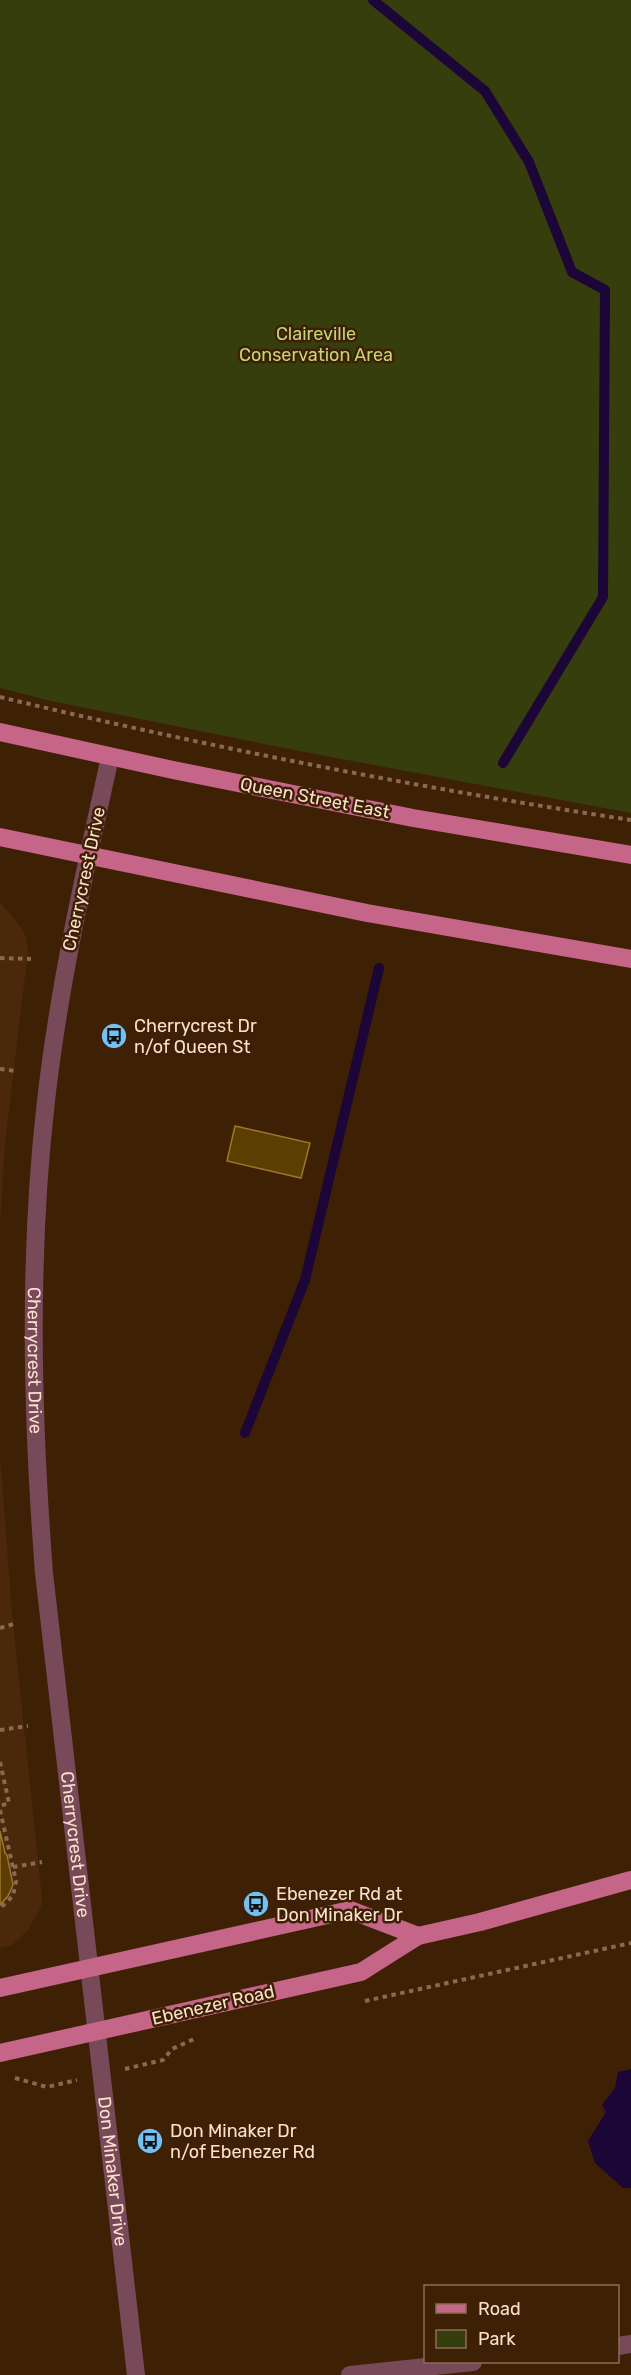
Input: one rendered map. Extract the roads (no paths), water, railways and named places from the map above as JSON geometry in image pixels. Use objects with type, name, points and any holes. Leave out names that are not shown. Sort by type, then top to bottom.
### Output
[{"type":"main road","name":"Queen Street East","points":[[0,732],[110,757],[413,818],[631,855]]},
{"type":"main road","points":[[0,837],[367,913],[631,959]]},
{"type":"main road","name":"Ebenezer Road","points":[[0,2053],[361,1972],[418,1936],[480,1922],[631,1880]]},
{"type":"main road","points":[[0,1988],[350,1910],[418,1936]]},
{"type":"street","name":"Cherrycrest Drive","points":[[89,1969],[44,1573],[35,1456],[34,1312],[45,1102],[73,922],[110,757]]},
{"type":"street","name":"Don Minaker Drive","points":[[89,1969],[136,2375]]},
{"type":"street","points":[[350,2375],[455,2363]]},
{"type":"waterway","points":[[373,0],[485,91],[529,162],[572,272],[605,290],[603,597],[503,763]]},
{"type":"waterway","points":[[245,1433],[305,1280],[379,968]]},
{"type":"place","name":"Cherrycrest Dr n/of Queen St","points":[[114,1036]]},
{"type":"place","name":"Ebenezer Rd at Don Minaker Dr","points":[[256,1904]]},
{"type":"place","name":"Don Minaker Dr n/of Ebenezer Rd","points":[[150,2141]]},
{"type":"park label","name":"Claireville Conservation Area","points":[[316,344]]}]
